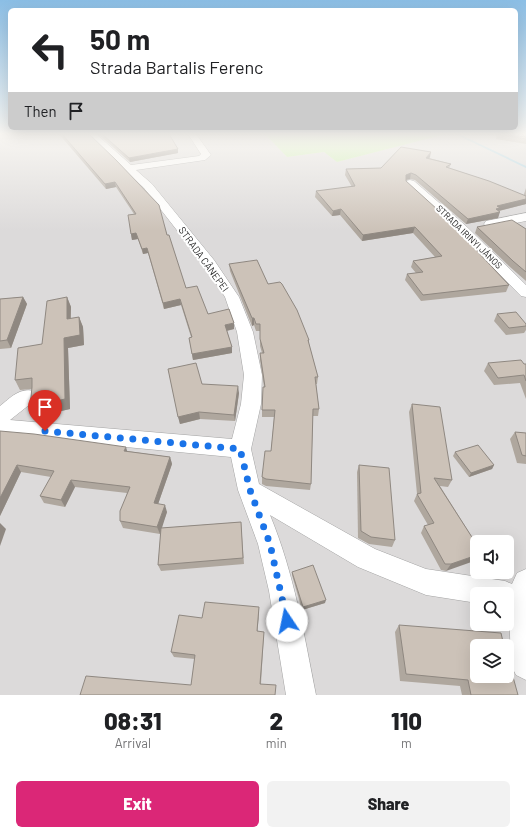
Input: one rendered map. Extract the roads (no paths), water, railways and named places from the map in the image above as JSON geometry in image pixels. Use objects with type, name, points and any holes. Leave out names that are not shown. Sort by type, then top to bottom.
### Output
[{"type":"street","points":[[129,168],[140,166]]},
{"type":"street","name":"STRADA CÂNEPEI","points":[[129,168],[148,186],[209,263],[232,297],[245,332],[253,375],[251,404],[240,449],[250,490],[270,544],[282,591],[301,695]]},
{"type":"street","name":"STRADA IRINYI JÁNOS","points":[[410,183],[463,230],[526,293]]},
{"type":"street","points":[[463,230],[526,217]]},
{"type":"street","points":[[0,417],[27,396]]},
{"type":"street","points":[[0,427],[240,449]]},
{"type":"street","points":[[250,490],[367,558],[419,579],[433,583],[515,592],[526,665]]}]
